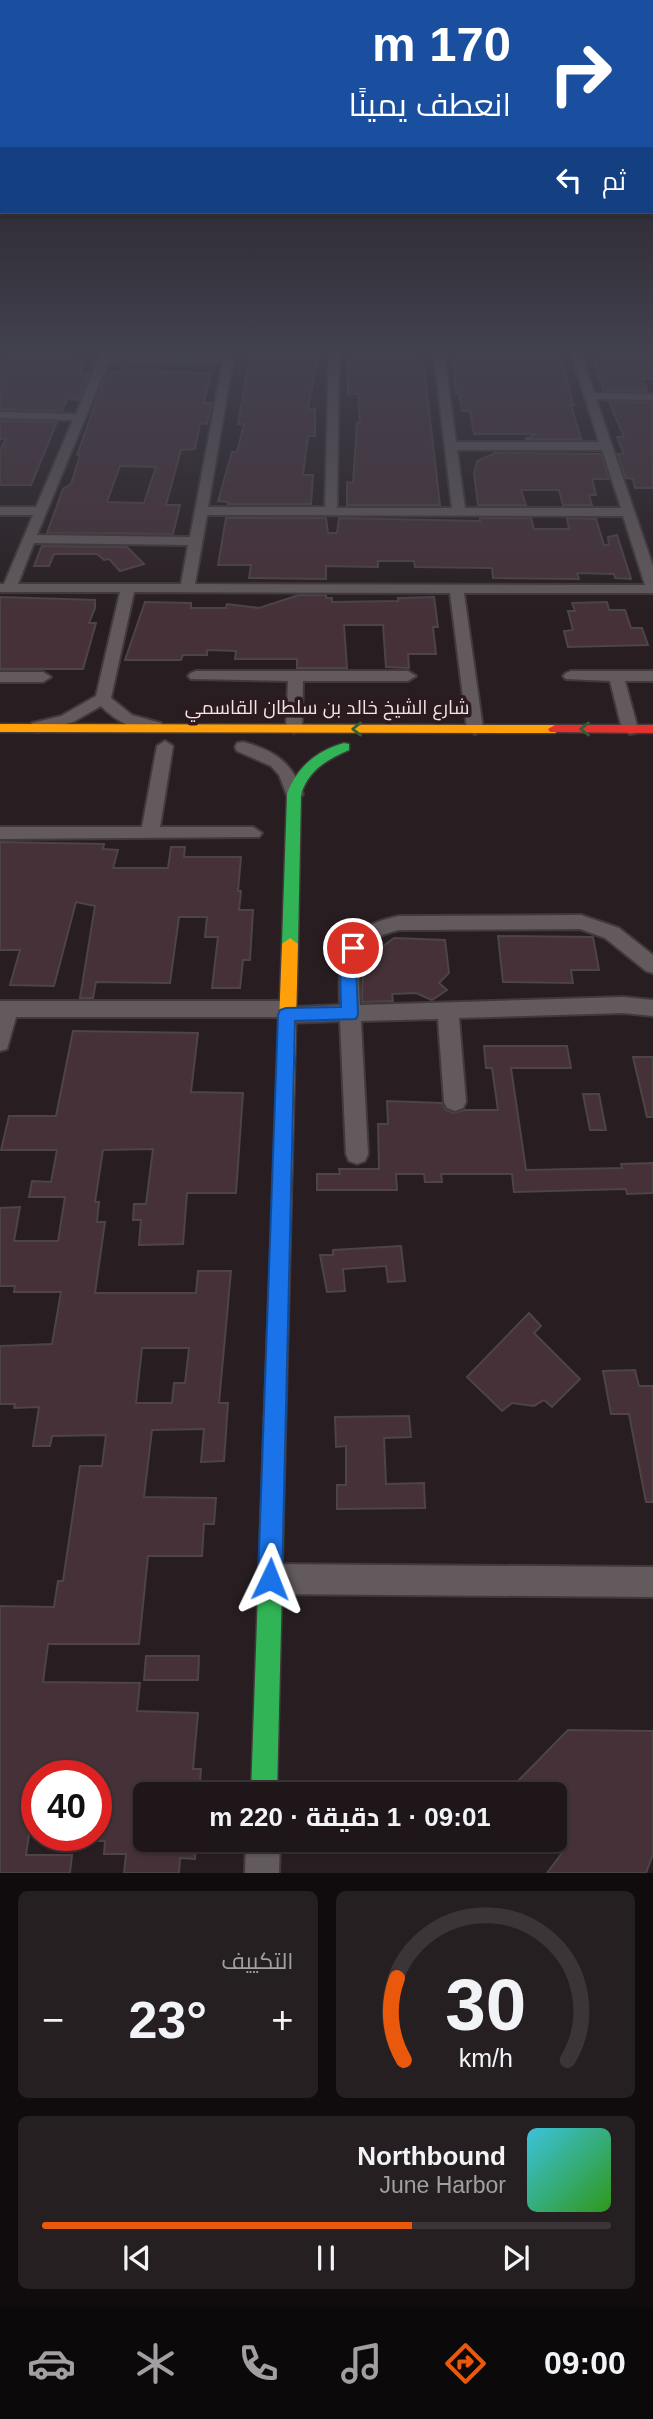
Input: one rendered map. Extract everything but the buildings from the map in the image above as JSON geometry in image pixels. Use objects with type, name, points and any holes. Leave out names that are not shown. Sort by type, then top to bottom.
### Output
[{"type":"street","points":[[68,441],[28,539],[4,588],[653,588],[605,441]]},
{"type":"street","points":[[187,588],[214,441]]},
{"type":"street","points":[[331,510],[332,441]]},
{"type":"street","points":[[450,441],[459,511]]},
{"type":"street","points":[[451,446],[607,446]]},
{"type":"street","points":[[0,511],[40,511]]},
{"type":"street","points":[[201,511],[628,512]]},
{"type":"street","points":[[28,539],[196,541]]},
{"type":"street","points":[[128,588],[103,698],[109,707],[130,720],[159,728]]},
{"type":"street","points":[[456,589],[475,729]]},
{"type":"street","points":[[196,676],[408,677]]},
{"type":"street","points":[[294,729],[296,676]]},
{"type":"street","points":[[571,676],[653,676]]},
{"type":"street","points":[[616,676],[630,729]]},
{"type":"street","points":[[0,677],[43,677]]},
{"type":"street","points":[[35,728],[67,719],[103,698]]},
{"type":"street","name":"شارع الشيخ خالد بن سلطان القاسمي","points":[[0,728],[653,729]]},
{"type":"street","points":[[150,833],[165,746]]},
{"type":"street","points":[[236,747],[282,765],[290,778],[294,794],[264,1782]]},
{"type":"street","name":"شارع الشيخ خالد بن سلطان القاسمي","points":[[236,747],[281,747]]},
{"type":"street","name":"شارع الشيخ خالد بن سلطان القاسمي","points":[[294,794],[299,774],[304,768],[319,757],[351,747],[306,747]]},
{"type":"street","points":[[0,833],[253,833]]},
{"type":"street","points":[[357,1154],[348,963],[353,948],[364,935],[380,926],[400,923],[581,922],[612,933],[653,966]]},
{"type":"street","points":[[0,1043],[4,1009],[350,1014],[623,1005],[653,1008]]},
{"type":"street","points":[[448,1010],[455,1102]]},
{"type":"street","points":[[270,1579],[653,1582]]},
{"type":"street","points":[[262,1873],[263,1852]]},
{"type":"traffic: fast","points":[[290,944],[294,794],[297,784],[312,764],[344,747]]},
{"type":"traffic: fast","points":[[264,1782],[275,1418]]},
{"type":"traffic: slow","points":[[0,728],[555,729]]},
{"type":"traffic: slow","points":[[275,1418],[290,944]]},
{"type":"traffic: jam","points":[[555,729],[653,729]]},
{"type":"route","points":[[270,1579],[286,1015],[350,1014],[348,963],[353,948]]}]
